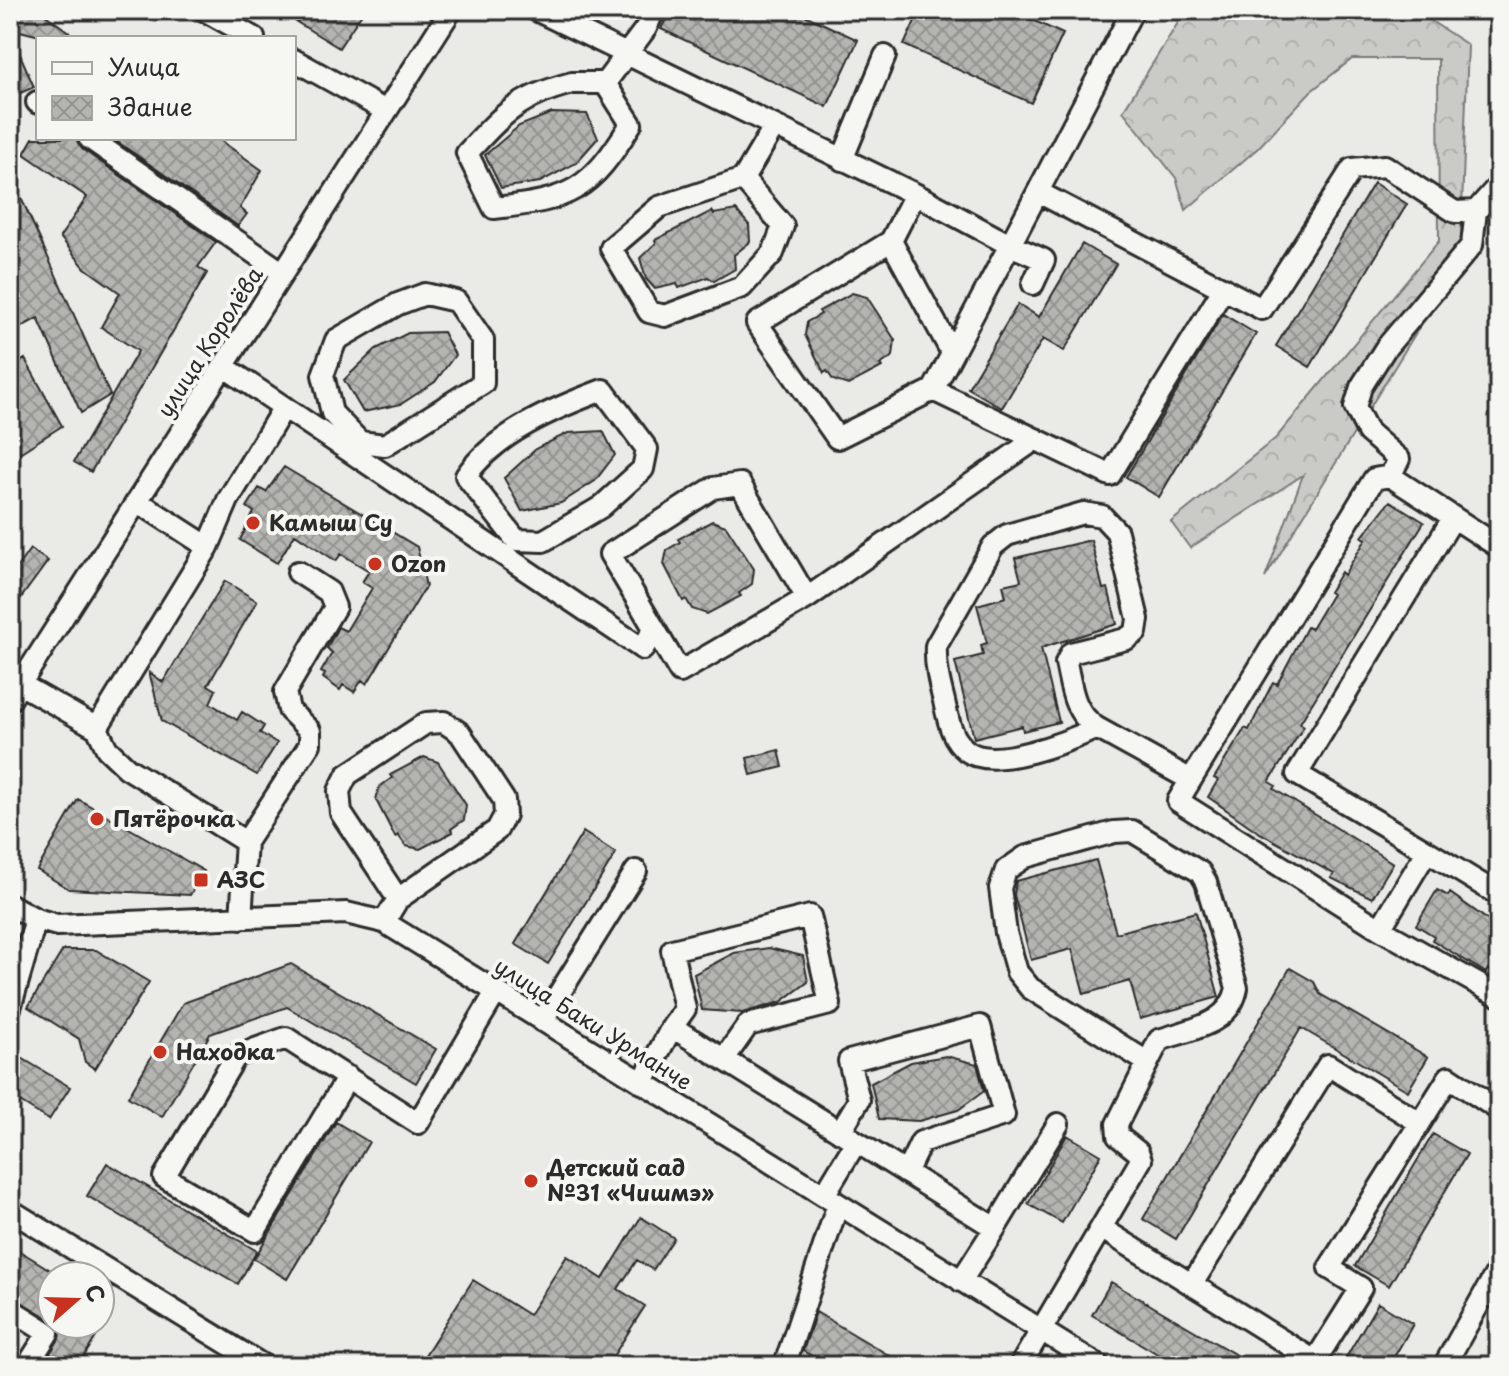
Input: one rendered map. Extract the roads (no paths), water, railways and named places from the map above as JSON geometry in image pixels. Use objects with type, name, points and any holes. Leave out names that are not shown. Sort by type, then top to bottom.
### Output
[{"type":"street","points":[[204,10],[250,36]]},
{"type":"street","name":"улица Королёва","points":[[15,692],[451,10]]},
{"type":"street","points":[[536,10],[1044,260],[1033,284]]},
{"type":"street","points":[[605,83],[624,53],[646,28],[654,10]]},
{"type":"street","points":[[915,194],[891,241],[757,323],[837,438],[933,390],[1133,10]]},
{"type":"street","points":[[842,160],[885,56]]},
{"type":"street","points":[[296,61],[386,111]]},
{"type":"street","points":[[572,83],[605,83],[631,124],[612,154],[581,188],[547,203],[494,208],[467,153],[503,114],[534,93],[572,83]]},
{"type":"street","points":[[743,179],[783,226],[773,253],[742,287],[665,316],[649,312],[611,248],[659,207],[743,179],[774,127]]},
{"type":"street","points":[[92,140],[283,273]]},
{"type":"street","points":[[1038,192],[1262,309],[1352,169],[1385,166],[1455,212],[1476,211]]},
{"type":"street","points":[[1390,476],[1399,459],[1368,432],[1355,407],[1361,387],[1385,349],[1472,245],[1476,211],[1499,185]]},
{"type":"street","points":[[891,241],[952,353]]},
{"type":"street","points":[[933,390],[1110,475],[1224,288]]},
{"type":"street","points":[[425,294],[456,301],[483,340],[483,383],[385,445],[354,446],[332,413],[323,375],[336,340],[398,304],[425,294]]},
{"type":"street","points":[[223,366],[284,407],[354,446],[510,548],[643,649],[654,628]]},
{"type":"street","points":[[603,390],[647,449],[643,469],[601,507],[543,541],[510,548],[466,476],[482,452],[569,403],[603,390]]},
{"type":"street","points":[[97,728],[208,547],[228,500],[284,407]]},
{"type":"street","points":[[807,598],[740,484],[713,488],[610,554],[680,672],[807,598],[1036,439]]},
{"type":"street","points":[[1499,547],[1390,476],[1374,479],[1178,801],[1380,929],[1499,996]]},
{"type":"street","points":[[137,501],[208,547]]},
{"type":"street","points":[[1097,728],[1072,740],[998,759],[978,757],[965,750],[951,732],[935,663],[936,646],[993,546],[1007,535],[1083,513],[1102,516],[1117,532],[1138,619],[1136,632],[1126,639],[1071,653],[1066,663],[1076,707],[1082,718],[1097,728],[1191,780]]},
{"type":"street","points":[[1453,518],[1297,774],[1499,895]]},
{"type":"street","points":[[241,918],[246,842],[310,744],[310,731],[289,710],[285,692],[335,607],[329,592],[298,572]]},
{"type":"street","points":[[15,692],[97,728],[107,749],[127,768],[246,842]]},
{"type":"street","points":[[384,922],[398,899],[497,830],[505,815],[504,800],[460,733],[444,722],[426,723],[400,740],[347,775],[339,791],[341,813],[398,899]]},
{"type":"street","points":[[1020,1366],[1141,1160],[1138,1152],[1118,1136],[1117,1124],[1159,1040],[1218,1020],[1234,1006],[1237,988],[1206,882],[1200,872],[1132,831],[1114,832],[1025,857],[1006,870],[1000,888],[1017,972],[1030,988],[1147,1062]]},
{"type":"street","points":[[1380,929],[1427,851]]},
{"type":"street","points":[[542,1021],[636,871]]},
{"type":"street","name":"улица Баки Урманче","points":[[10,905],[36,919],[57,925],[346,913],[384,922],[1099,1366]]},
{"type":"street","points":[[642,1083],[685,1009],[672,950],[810,916],[830,1004],[748,1025],[724,1059]]},
{"type":"street","points":[[10,1008],[36,919]]},
{"type":"street","points":[[348,1077],[255,1231],[164,1177],[236,1056],[286,1038],[348,1077],[418,1123],[496,992]]},
{"type":"street","points":[[792,1366],[786,1361],[859,1100],[849,1061],[980,1026],[1004,1115],[921,1142],[906,1173]]},
{"type":"street","points":[[672,1027],[995,1228]]},
{"type":"street","points":[[1192,1284],[1328,1065],[1420,1123]]},
{"type":"street","points":[[1101,1228],[1315,1361],[1361,1288],[1329,1268],[1449,1077],[1499,1110]]},
{"type":"street","points":[[961,1281],[1058,1124]]},
{"type":"street","points":[[10,1210],[264,1366]]},
{"type":"street","points":[[1444,1366],[1499,1268]]},
{"type":"street","points":[[10,1309],[48,1333],[27,1366]]},
{"type":"place","name":"Камыш Су","points":[[253,523]]},
{"type":"place","name":"Ozon","points":[[375,564]]},
{"type":"place","name":"Пятёрочка","points":[[97,819]]},
{"type":"place","name":"АЗС","points":[[201,880]]},
{"type":"place","name":"Находка","points":[[160,1052]]},
{"type":"place","name":"Детский сад №31 «Чишмэ»","points":[[531,1181]]}]
